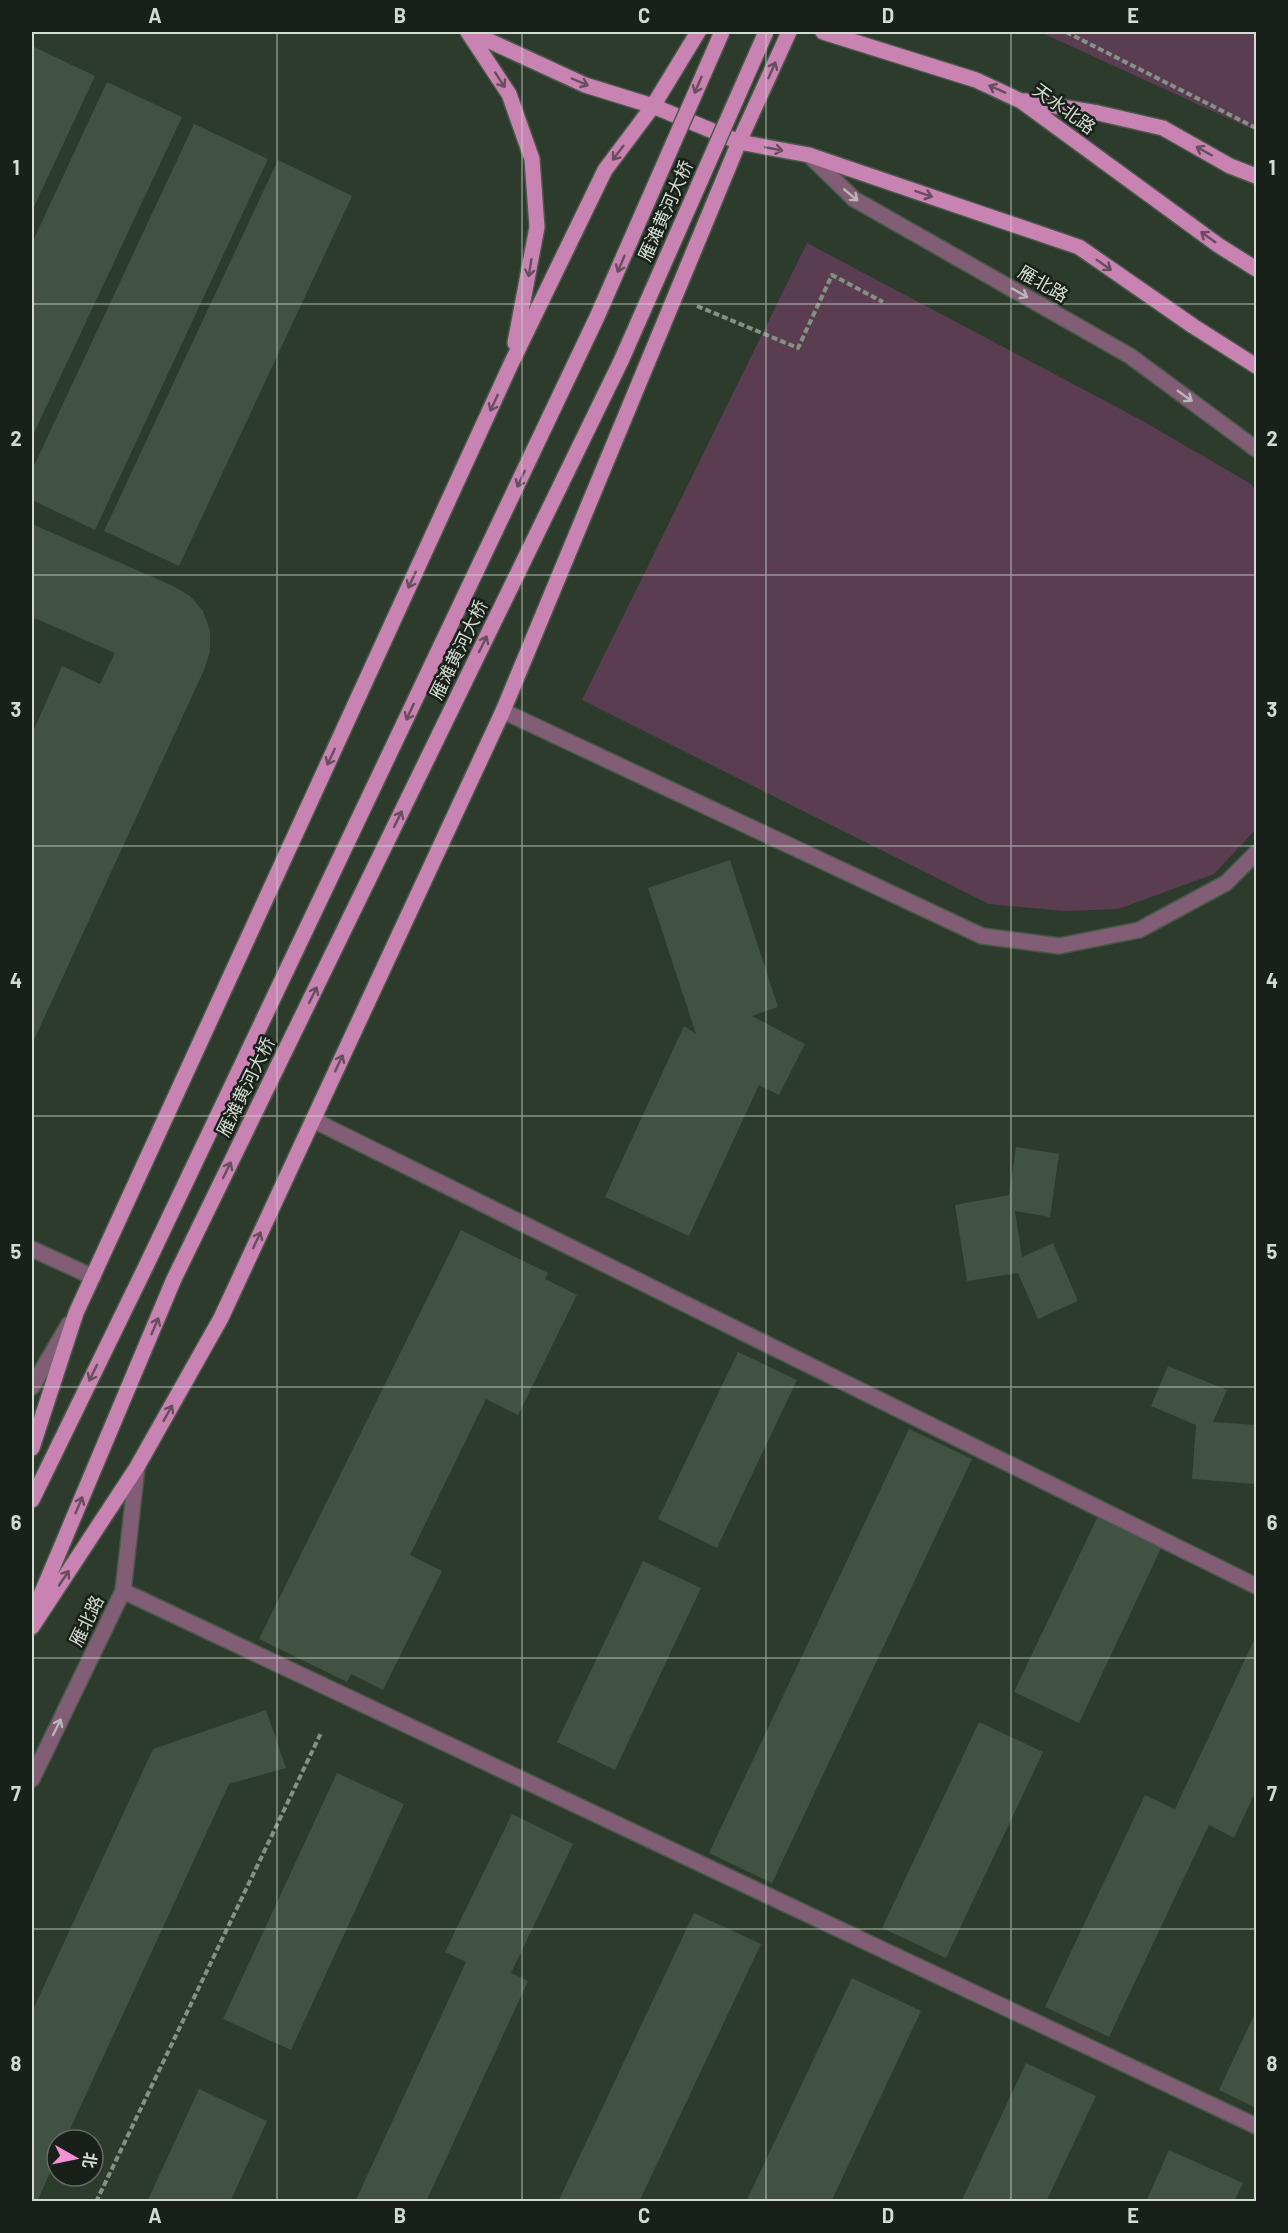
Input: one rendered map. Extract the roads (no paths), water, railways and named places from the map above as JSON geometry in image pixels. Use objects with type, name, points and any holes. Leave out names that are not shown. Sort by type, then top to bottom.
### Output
[{"type":"main road","points":[[469,32],[585,85],[653,106],[739,142],[809,155],[1079,247],[1193,326],[1257,366]]},
{"type":"main road","points":[[469,32],[509,94],[532,159],[537,227],[528,283],[510,366]]},
{"type":"main road","points":[[32,1448],[76,1313],[510,366],[605,170],[653,106],[698,32]]},
{"type":"main road","name":"雁滩黄河大桥","points":[[32,1500],[147,1264],[597,318],[722,32]]},
{"type":"main road","name":"雁滩黄河大桥","points":[[32,1617],[174,1279],[621,361],[766,32]]},
{"type":"main road","points":[[32,1627],[138,1467],[221,1318],[503,711],[739,142],[789,32]]},
{"type":"main road","name":"天水北路","points":[[822,32],[976,80],[1021,100],[1209,238],[1257,269]]},
{"type":"main road","points":[[1021,100],[1098,113],[1163,128],[1230,166],[1257,176]]},
{"type":"street","name":"雁北路","points":[[809,155],[854,199],[1130,356],[1257,449]]},
{"type":"street","points":[[503,711],[982,936],[1059,946],[1139,930],[1226,883],[1257,853]]},
{"type":"street","points":[[313,1120],[1257,1586]]},
{"type":"street","points":[[32,1249],[93,1277]]},
{"type":"street","points":[[32,1387],[76,1313]]},
{"type":"street","name":"雁北路","points":[[32,1779],[123,1591],[138,1467]]},
{"type":"street","points":[[123,1591],[1257,2127]]}]
